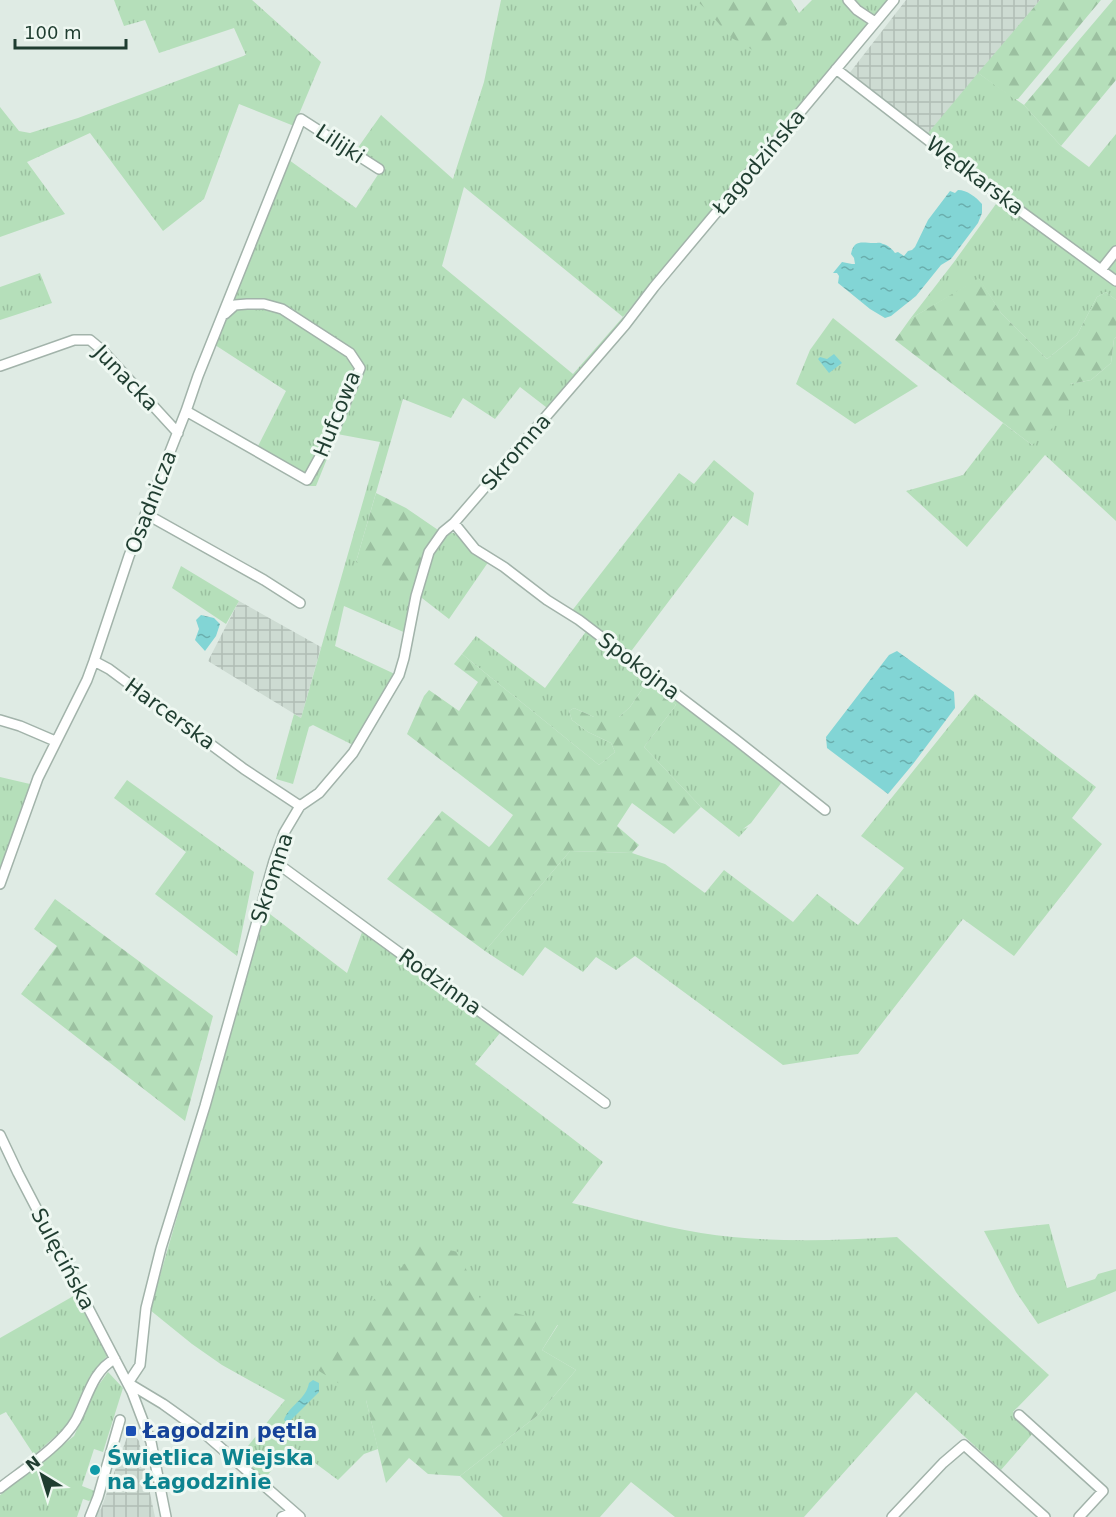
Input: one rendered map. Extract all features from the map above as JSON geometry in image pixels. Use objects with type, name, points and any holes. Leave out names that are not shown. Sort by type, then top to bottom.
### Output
[{"type":"street","points":[[848,0],[857,10],[875,22]]},
{"type":"street","name":"Łagodzińska","points":[[625,325],[654,287],[894,0]]},
{"type":"street","name":"Wędkarska","points":[[836,69],[1004,199],[1116,281]]},
{"type":"street","name":"Lilijki","points":[[301,119],[379,169]]},
{"type":"street","name":"Osadnicza","points":[[0,884],[38,777],[87,680],[129,556],[301,119]]},
{"type":"street","points":[[1101,270],[1116,251]]},
{"type":"street","name":"Hufcowa","points":[[186,411],[307,480],[333,433],[360,368],[350,353],[282,309],[264,304],[235,305],[223,316]]},
{"type":"street","name":"Skromna","points":[[128,1383],[140,1365],[146,1308],[161,1248],[211,1084],[274,861],[284,834],[300,806],[319,793],[353,753],[399,675],[416,596],[429,552],[442,532],[454,524],[625,325]]},
{"type":"street","name":"Junacka","points":[[0,366],[74,340],[90,340],[102,350],[178,433]]},
{"type":"street","points":[[146,514],[264,580],[300,603]]},
{"type":"street","name":"Spokojna","points":[[454,524],[475,549],[579,620],[825,810]]},
{"type":"street","name":"Harcerska","points":[[94,662],[109,669],[244,769],[300,806]]},
{"type":"street","points":[[0,720],[55,741]]},
{"type":"street","name":"Rodzinna","points":[[274,861],[605,1102]]},
{"type":"street","name":"Sulęcińska","points":[[0,1135],[128,1383],[151,1442],[166,1517]]},
{"type":"street","points":[[0,1488],[61,1440],[77,1418],[94,1382],[107,1363],[116,1359]]},
{"type":"street","points":[[128,1383],[163,1404],[205,1434],[297,1514]]},
{"type":"street","points":[[1019,1414],[1103,1491],[1079,1517]]},
{"type":"street","points":[[90,1517],[120,1420]]},
{"type":"street","points":[[892,1517],[943,1463],[964,1445],[1045,1517]]},
{"type":"street","points":[[282,1517],[297,1514]]},
{"type":"shaded area","points":[[906,0],[1040,0],[927,136],[848,75]]},
{"type":"shaded area","points":[[239,601],[321,647],[301,718],[208,661]]},
{"type":"shaded area","points":[[135,1436],[139,1441],[155,1517],[96,1517],[127,1437]]},
{"type":"green space","points":[[114,0],[252,0],[321,62],[294,126],[239,104],[204,199],[163,231],[90,133],[27,162],[65,214],[0,237],[0,107],[19,131],[30,133],[78,118],[246,55],[234,28],[159,53],[145,20],[124,26]]},
{"type":"green space","points":[[501,0],[791,0],[799,13],[812,0],[888,0],[623,317],[631,324],[555,414],[520,387],[495,419],[463,398],[451,418],[403,399],[356,562],[441,532],[454,533],[489,561],[449,619],[418,595],[408,634],[344,606],[335,646],[399,676],[357,747],[313,725],[309,727],[293,784],[276,779],[294,714],[301,718],[380,442],[337,434],[316,486],[309,486],[255,452],[286,391],[212,343],[289,160],[356,208],[383,167],[357,149],[381,115],[453,179],[484,82]],"holes":[[[464,187],[623,317],[573,374],[442,266]]]},
{"type":"green space","points":[[696,0],[777,0],[790,21],[758,53],[730,37]]},
{"type":"green space","points":[[1040,0],[1101,0],[1018,99],[1014,99],[978,73]]},
{"type":"green space","points":[[1113,0],[1116,0],[1116,80],[1061,146],[1024,105]]},
{"type":"green space","points":[[978,73],[1024,105],[1061,146],[1089,167],[1116,134],[1116,300],[1106,292],[1097,297],[1077,335],[1047,359],[1001,313],[979,279],[910,319],[1001,197],[924,138]]},
{"type":"green space","points":[[40,273],[52,303],[0,320],[0,287]]},
{"type":"green space","points":[[979,278],[1001,313],[1047,359],[1077,335],[1097,297],[1106,292],[1116,300],[1116,337],[1111,363],[1091,380],[1070,384],[1069,414],[1032,445],[895,340],[910,319]]},
{"type":"green space","points":[[833,318],[918,386],[855,424],[796,384],[810,350]]},
{"type":"green space","points":[[1116,337],[1116,521],[1045,455],[967,547],[906,491],[963,475],[1003,423],[1032,445],[1070,384],[1091,380],[1111,363]]},
{"type":"green space","points":[[714,460],[754,493],[748,526],[733,516],[626,658],[785,778],[739,837],[701,807],[644,747],[676,705],[647,682],[630,707],[619,717],[594,717],[574,708],[569,711],[572,720],[588,732],[611,743],[615,752],[599,765],[462,654],[476,636],[545,688],[590,626],[571,612],[679,473],[694,484]]},
{"type":"green space","points":[[376,493],[406,508],[441,532],[417,587],[356,562]]},
{"type":"green space","points":[[181,566],[239,601],[226,624],[172,588]]},
{"type":"green space","points":[[462,654],[599,765],[615,752],[611,743],[588,732],[572,720],[569,711],[574,708],[594,717],[619,717],[630,707],[647,682],[676,705],[644,747],[701,807],[674,834],[632,803],[617,826],[639,845],[632,853],[570,851],[485,951],[387,879],[442,811],[489,847],[513,815],[407,734],[429,690],[459,711],[478,682],[454,664]]},
{"type":"green space","points":[[975,694],[1096,787],[1072,818],[1102,844],[1014,956],[963,919],[858,1054],[783,1065],[635,956],[616,970],[596,957],[583,972],[545,947],[523,976],[485,951],[570,851],[632,853],[665,864],[705,893],[724,870],[793,922],[817,894],[858,925],[904,868],[861,836]]},
{"type":"green space","points":[[0,777],[30,784],[1,871],[0,870]]},
{"type":"green space","points":[[127,780],[254,872],[237,956],[155,894],[186,852],[114,798]]},
{"type":"green space","points":[[55,899],[213,1016],[185,1121],[21,994],[57,946],[34,929]]},
{"type":"green space","points":[[266,911],[347,973],[365,924],[500,1033],[475,1064],[603,1162],[572,1203],[668,1227],[725,1236],[799,1240],[897,1237],[1049,1375],[1013,1412],[1034,1432],[1001,1470],[916,1392],[804,1517],[675,1517],[631,1482],[600,1517],[503,1517],[460,1476],[537,1416],[576,1370],[542,1350],[558,1325],[366,1400],[378,1449],[364,1454],[338,1480],[292,1446],[261,1483],[236,1461],[285,1400],[222,1365],[150,1310]]},
{"type":"green space","points":[[1049,1224],[1067,1288],[1095,1279],[1098,1274],[1116,1269],[1116,1291],[1038,1324],[1016,1292],[984,1231]]},
{"type":"green space","points":[[421,1244],[458,1252],[483,1305],[558,1324],[542,1350],[576,1370],[537,1416],[460,1476],[428,1474],[409,1458],[386,1483],[366,1400],[314,1368]]},
{"type":"green space","points":[[77,1294],[108,1355],[90,1376],[67,1426],[34,1455],[6,1412],[0,1415],[0,1338]]},
{"type":"green space","points":[[108,1372],[123,1388],[103,1452],[94,1449],[82,1486],[95,1491],[92,1499],[89,1501],[83,1499],[77,1517],[0,1517],[0,1495],[74,1436],[95,1390]]},
{"type":"water","points":[[958,190],[971,194],[982,204],[982,213],[978,223],[951,259],[941,265],[916,296],[891,316],[885,318],[870,309],[838,283],[839,276],[833,273],[842,262],[855,264],[851,254],[856,244],[881,243],[895,253],[898,252],[904,256],[915,247],[928,220],[950,191],[955,193]]},
{"type":"water","points":[[834,354],[842,363],[829,373],[818,359],[820,357],[827,359]]},
{"type":"water","points":[[201,615],[214,618],[220,624],[216,636],[205,651],[195,640],[199,629],[196,620]]},
{"type":"water","points":[[897,651],[954,692],[955,708],[888,794],[827,748],[826,737],[889,655]]},
{"type":"water","points":[[313,1380],[319,1383],[319,1392],[288,1423],[284,1420],[286,1415],[305,1394],[309,1383]]},
{"type":"place","name":"Łagodzin pętla","points":[[131,1431]]},
{"type":"place","name":"Świetlica Wiejska na Łagodzinie","points":[[95,1470]]}]
